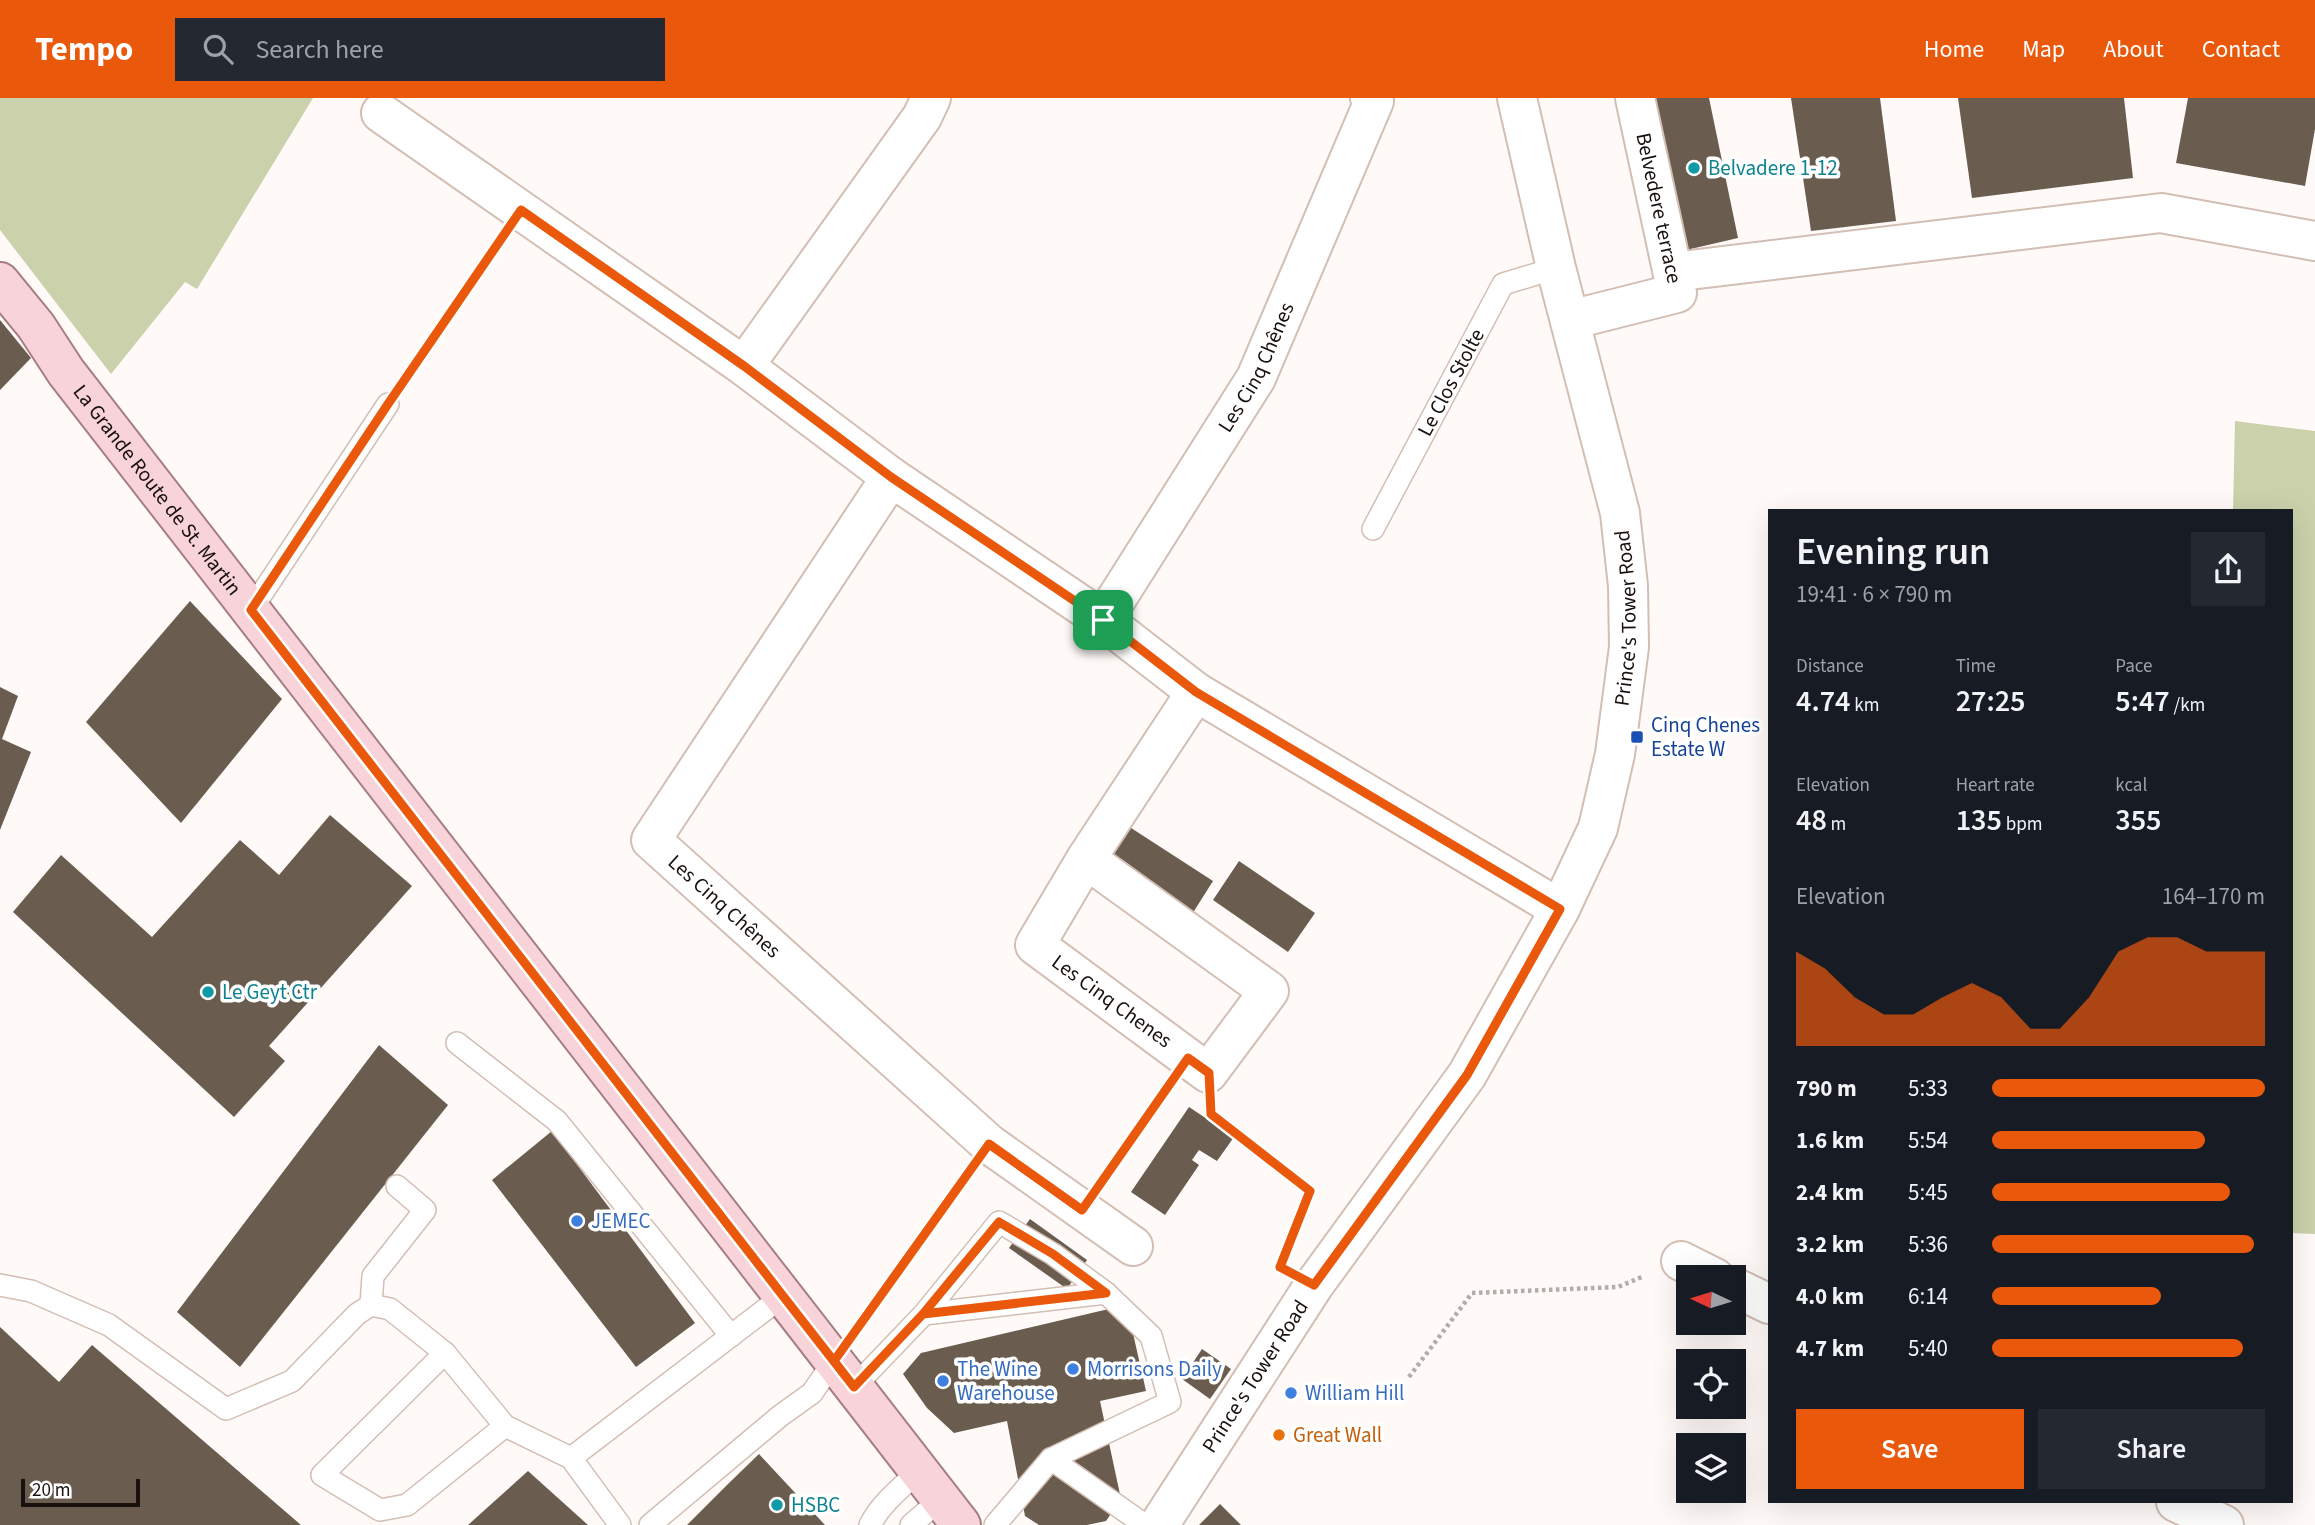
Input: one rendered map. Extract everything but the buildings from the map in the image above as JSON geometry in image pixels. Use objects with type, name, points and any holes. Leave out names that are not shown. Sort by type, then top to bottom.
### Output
[{"type":"main road","name":"La Grande Route de St. Martin","points":[[0,282],[36,326],[66,372],[941,1498]]},
{"type":"street","points":[[744,366],[922,117],[931,98]]},
{"type":"street","name":"Les Cinq Chênes","points":[[1103,620],[1256,378],[1374,101],[1370,98]]},
{"type":"street","name":"Prince's Tower Road","points":[[1159,1525],[1314,1285],[1467,1075],[1560,909],[1598,828],[1615,754],[1629,647],[1628,586],[1620,513],[1556,268],[1517,98]]},
{"type":"street","name":"Belvedere terrace","points":[[1570,320],[1677,293],[1635,98]]},
{"type":"street","points":[[381,113],[744,366],[891,477],[1103,620],[1196,692],[1560,909]]},
{"type":"street","points":[[1672,272],[2161,213],[2315,241]]},
{"type":"street","name":"Les Cinq Chênes","points":[[891,477],[651,840],[989,1144],[1133,1246]]},
{"type":"street","name":"Les Cinq Chenes","points":[[1196,692],[1086,859],[1035,944],[1198,1065]]},
{"type":"street","points":[[1086,859],[1269,991],[1198,1065]]},
{"type":"street","points":[[1681,1261],[1689,1265]]},
{"type":"street","points":[[1746,1293],[1768,1304]]},
{"type":"street","points":[[2178,1503],[2224,1525]]},
{"type":"lane","name":"Le Clos Stolte","points":[[1373,529],[1503,284],[1556,268]]},
{"type":"lane","points":[[251,610],[388,404]]},
{"type":"lane","points":[[457,1043],[557,1121],[731,1336]]},
{"type":"lane","points":[[371,1305],[373,1276],[425,1210],[397,1186]]},
{"type":"lane","points":[[650,1525],[780,1416],[844,1374],[923,1314],[999,1222],[1053,1254],[1106,1293],[1151,1336],[1170,1402],[1051,1459],[995,1525]]},
{"type":"lane","points":[[0,1285],[31,1291],[109,1325],[226,1409],[292,1381],[357,1314],[371,1305],[390,1309],[445,1353],[505,1426],[571,1458],[620,1525]]},
{"type":"lane","points":[[923,1314],[1106,1293]]},
{"type":"lane","points":[[571,1458],[783,1296]]},
{"type":"lane","points":[[445,1353],[322,1475],[380,1510],[407,1505],[505,1426]]},
{"type":"lane","points":[[1051,1459],[1145,1525]]},
{"type":"lane","points":[[870,1525],[894,1494],[941,1498]]},
{"type":"lane","points":[[911,1525],[941,1498]]},
{"type":"path","points":[[388,404],[521,210]]},
{"type":"path","points":[[1082,1210],[1198,1065]]},
{"type":"path","points":[[1198,1065],[1211,1114],[1310,1191],[1280,1267],[1314,1285]]},
{"type":"path","points":[[844,1374],[989,1144]]},
{"type":"path","points":[[1409,1377],[1472,1293],[1618,1287],[1681,1261]]},
{"type":"green space","points":[[0,98],[313,98],[197,289],[185,282],[111,374],[0,230]]},
{"type":"green space","points":[[2235,421],[2315,431],[2315,1234],[2293,1233],[2293,509],[2233,509]]},
{"type":"place","name":"Belvadere 1-12","points":[[1694,168]]},
{"type":"place","name":"Cinq Chenes Estate W","points":[[1637,737]]},
{"type":"place","name":"Le Geyt Ctr","points":[[208,992]]},
{"type":"place","name":"JEMEC","points":[[577,1221]]},
{"type":"place","name":"Morrisons Daily","points":[[1073,1369]]},
{"type":"place","name":"The Wine Warehouse","points":[[943,1381]]},
{"type":"place","name":"William Hill","points":[[1291,1393]]},
{"type":"place","name":"Great Wall","points":[[1279,1435]]},
{"type":"place","name":"HSBC","points":[[777,1505]]},
{"type":"route","points":[[1103,620],[891,477],[744,366],[521,210],[251,610],[854,1387],[923,1314],[999,1222],[1053,1254],[1106,1293],[923,1314],[872,1367],[854,1387],[834,1361],[989,1144],[1082,1210],[1188,1058],[1209,1073],[1211,1114],[1310,1191],[1280,1267],[1314,1285],[1467,1075],[1560,909],[1196,692],[1103,620]]}]
